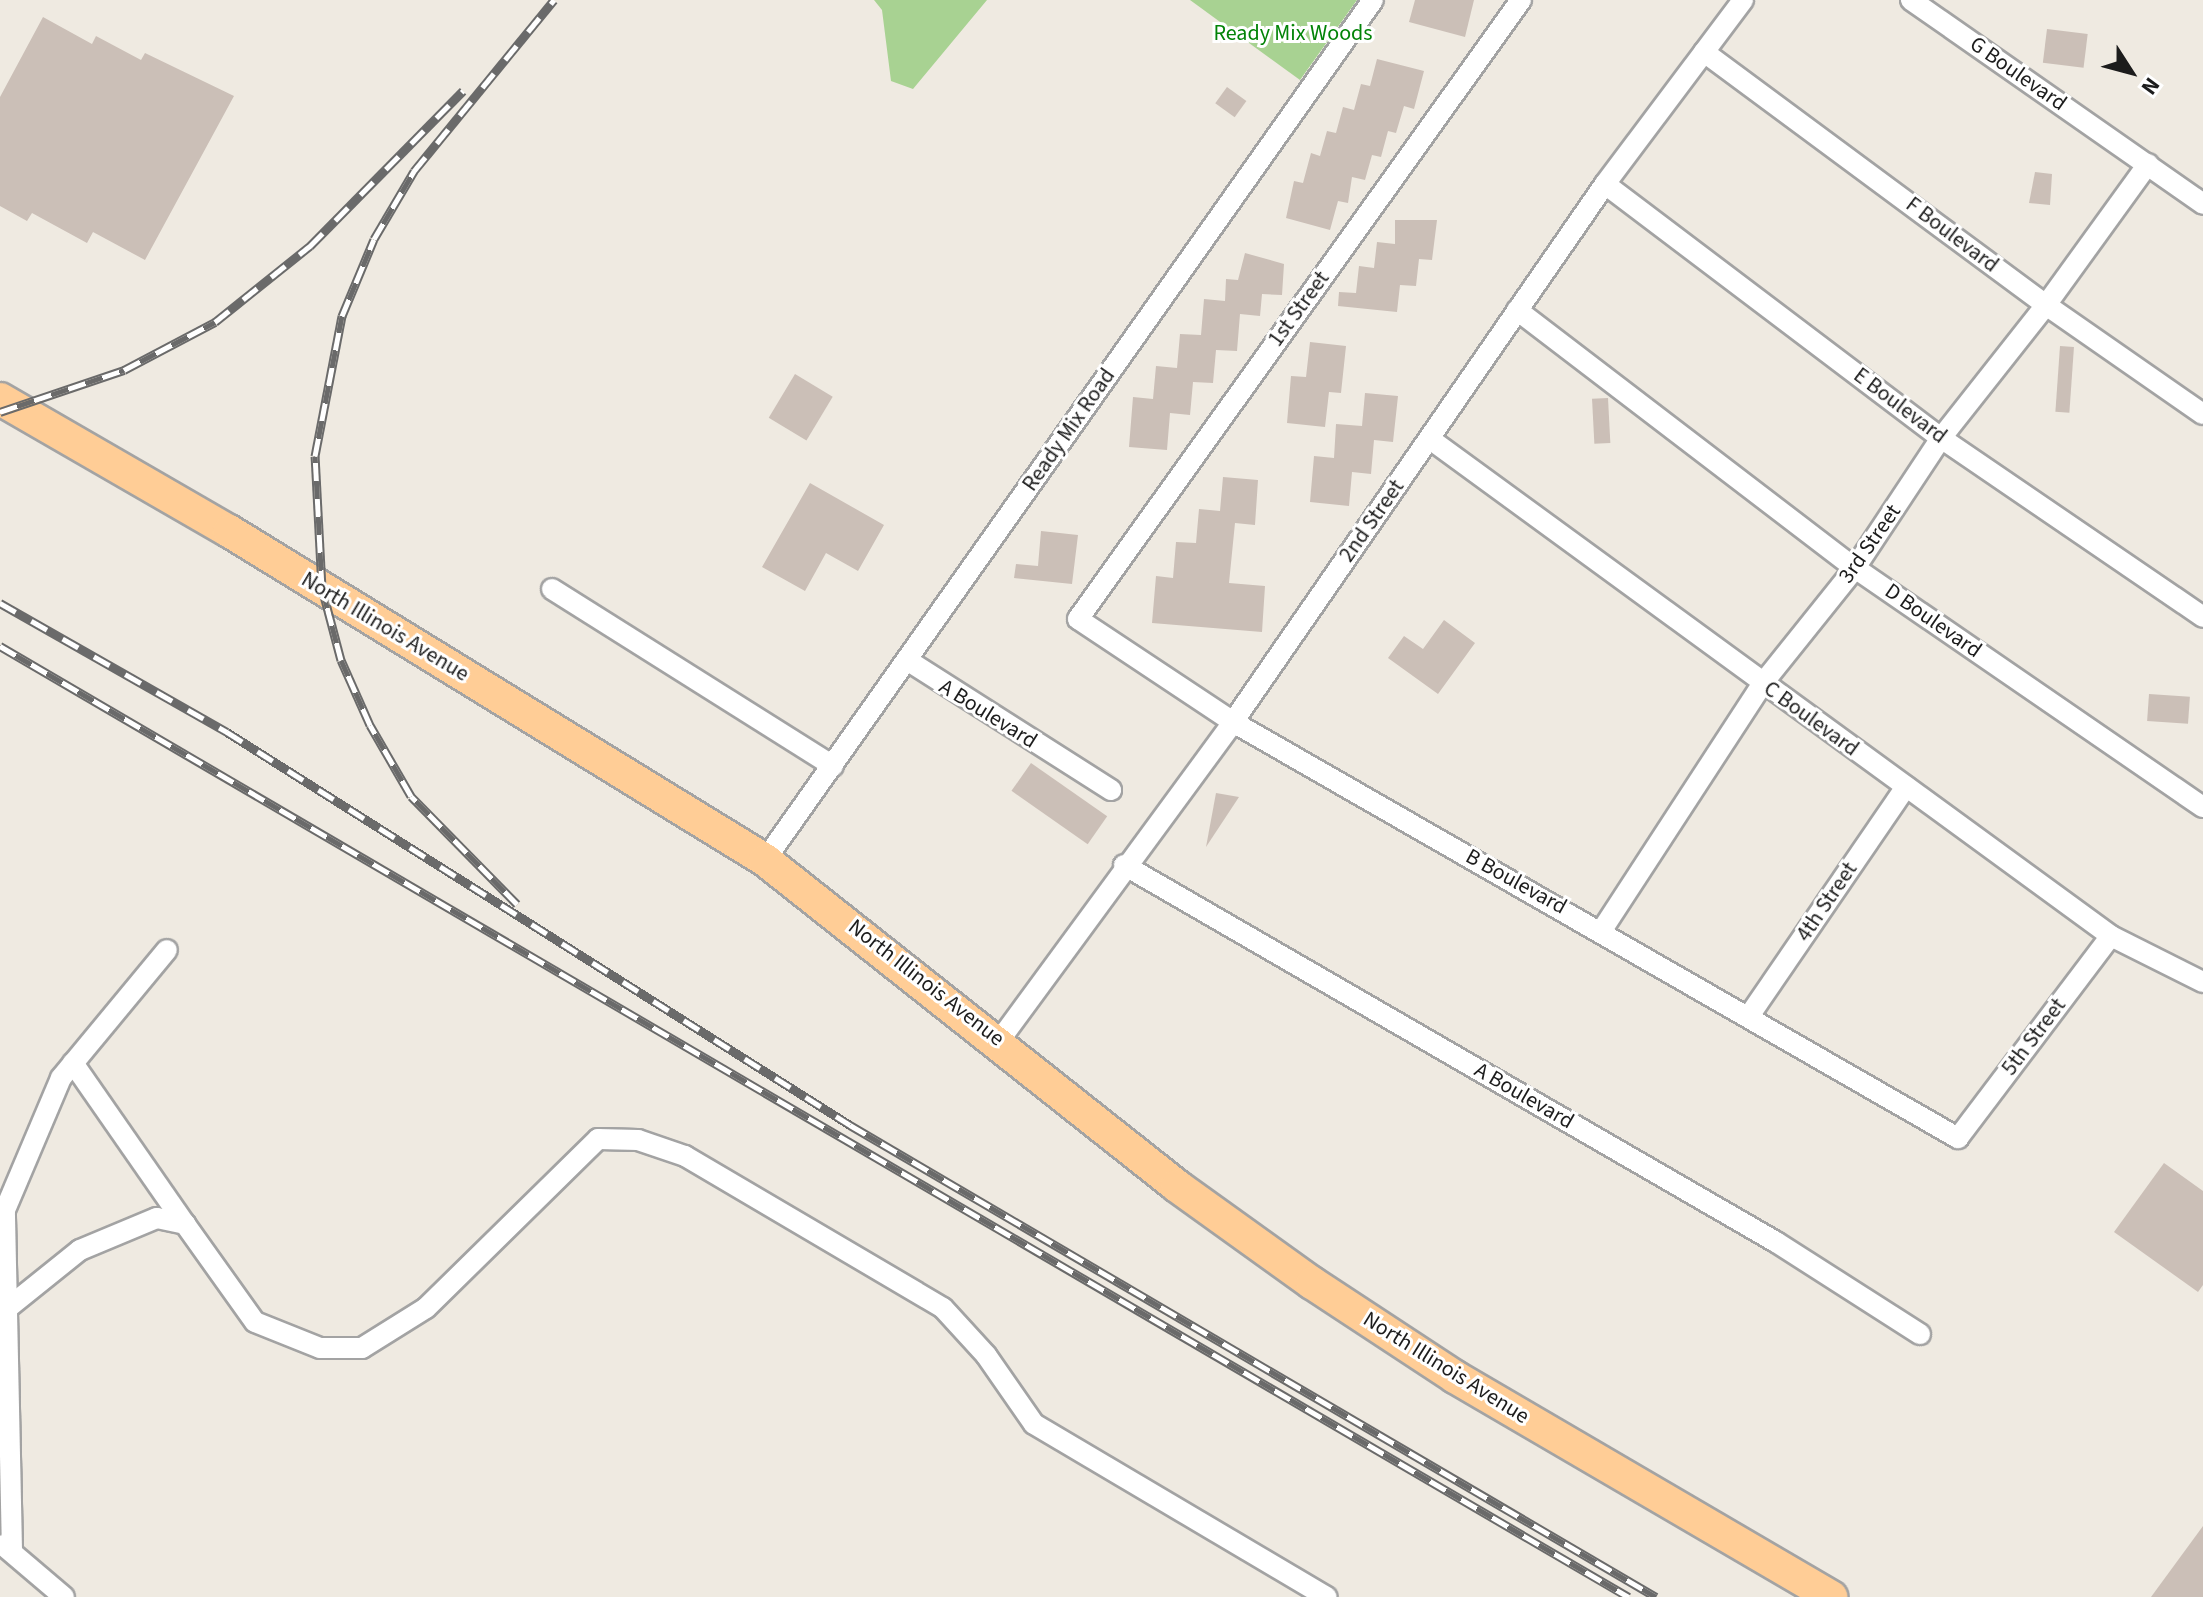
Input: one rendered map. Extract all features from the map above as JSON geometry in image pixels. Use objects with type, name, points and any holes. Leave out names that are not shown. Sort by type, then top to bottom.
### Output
[{"type":"main road","name":"North Illinois Avenue","points":[[0,399],[229,531],[765,860],[999,1041],[1189,1195],[1312,1283],[1455,1377],[1831,1597]]},
{"type":"street","name":"Ready Mix Road","points":[[765,860],[1373,0]]},
{"type":"street","name":"1st Street","points":[[1078,619],[1521,0]]},
{"type":"street","name":"2nd Street","points":[[999,1041],[1124,865],[1233,722],[1605,184],[1743,0]]},
{"type":"street","name":"G Boulevard","points":[[1911,0],[2203,204]]},
{"type":"street","name":"F Boulevard","points":[[1704,52],[2046,305],[2203,414]]},
{"type":"street","name":"3rd Street","points":[[1602,930],[1763,683],[1855,568],[1941,438],[2046,305],[2148,164]]},
{"type":"street","name":"E Boulevard","points":[[1605,184],[1941,438],[2203,617]]},
{"type":"street","name":"D Boulevard","points":[[1517,310],[1855,568],[2203,807]]},
{"type":"street","name":"C Boulevard","points":[[1430,439],[2111,936],[2203,982]]},
{"type":"street","points":[[552,589],[833,766]]},
{"type":"street","name":"B Boulevard","points":[[1078,619],[1233,722],[1602,930],[1958,1138]]},
{"type":"street","name":"A Boulevard","points":[[907,660],[1111,790]]},
{"type":"street","name":"4th Street","points":[[1749,1016],[1906,787]]},
{"type":"street","name":"A Boulevard","points":[[1124,865],[1776,1242],[1920,1334]]},
{"type":"street","name":"5th Street","points":[[1958,1138],[2111,936]]},
{"type":"street","points":[[64,1597],[6,1547],[5,1210],[61,1078],[167,950]]},
{"type":"street","points":[[73,1063],[255,1322],[320,1348],[362,1348],[426,1308],[598,1139],[638,1140],[685,1156],[943,1308],[986,1355],[1034,1424],[1327,1597]]},
{"type":"street","points":[[4,1311],[80,1250],[157,1218],[185,1224]]},
{"type":"green space","points":[[874,0],[987,0],[913,89],[891,81],[882,10]]},
{"type":"green space","name":"Ready Mix Woods","points":[[1190,0],[1357,0],[1300,80]]},
{"type":"building","points":[[1415,0],[1474,0],[1465,37],[1409,22]]},
{"type":"building","points":[[43,17],[92,44],[96,36],[141,60],[145,53],[234,96],[145,260],[93,232],[87,243],[32,213],[27,221],[0,206],[0,97]]},
{"type":"building","points":[[2047,29],[2088,34],[2084,68],[2043,63]]},
{"type":"building","points":[[1377,59],[1424,71],[1414,109],[1404,106],[1396,133],[1388,131],[1381,157],[1372,155],[1365,180],[1352,177],[1348,203],[1338,201],[1330,230],[1286,218],[1294,181],[1303,183],[1311,153],[1320,156],[1327,131],[1336,133],[1343,107],[1354,110],[1361,84],[1370,86]]},
{"type":"building","points":[[1227,87],[1246,101],[1235,117],[1215,103]]},
{"type":"building","points":[[2035,172],[2052,174],[2050,205],[2029,203]]},
{"type":"building","points":[[1395,220],[1437,220],[1432,260],[1419,259],[1416,286],[1400,285],[1397,312],[1338,306],[1339,292],[1356,293],[1359,266],[1374,268],[1377,242],[1395,244]]},
{"type":"building","points":[[1245,253],[1284,264],[1282,295],[1262,294],[1260,316],[1240,314],[1237,351],[1216,350],[1213,383],[1193,382],[1190,415],[1170,413],[1167,450],[1129,447],[1133,397],[1153,399],[1156,366],[1177,368],[1180,334],[1201,335],[1204,299],[1225,301],[1226,279],[1238,280]]},
{"type":"building","points":[[1310,342],[1346,346],[1341,393],[1329,392],[1325,427],[1287,423],[1291,376],[1306,377]]},
{"type":"building","points":[[2060,346],[2074,347],[2069,413],[2055,412]]},
{"type":"building","points":[[795,374],[833,397],[806,440],[769,418]]},
{"type":"building","points":[[1365,393],[1398,396],[1393,442],[1374,440],[1371,474],[1352,472],[1349,506],[1310,502],[1314,456],[1334,458],[1336,424],[1362,426]]},
{"type":"building","points":[[1608,398],[1610,443],[1594,444],[1592,399]]},
{"type":"building","points":[[1223,477],[1258,480],[1255,525],[1235,523],[1229,583],[1265,586],[1262,632],[1152,623],[1156,576],[1173,578],[1176,542],[1196,543],[1199,509],[1220,511]]},
{"type":"building","points":[[810,483],[884,525],[858,571],[826,553],[805,591],[762,567]]},
{"type":"building","points":[[1041,531],[1078,535],[1072,584],[1014,578],[1016,564],[1038,566]]},
{"type":"building","points":[[1444,620],[1475,643],[1438,694],[1388,658],[1404,636],[1423,649]]},
{"type":"building","points":[[2149,694],[2190,697],[2188,724],[2147,721]]},
{"type":"building","points":[[1031,763],[1107,816],[1088,844],[1011,791]]},
{"type":"building","points":[[1216,793],[1239,797],[1206,847]]},
{"type":"building","points":[[2164,1163],[2203,1191],[2203,1285],[2198,1292],[2114,1232]]},
{"type":"building","points":[[2203,1526],[2203,1597],[2151,1597]]},
{"type":"railway","points":[[517,904],[411,796],[370,725],[341,660],[322,588],[315,456],[342,316],[374,239],[414,171],[554,0]]},
{"type":"railway","points":[[0,412],[124,370],[215,322],[310,246],[463,91]]},
{"type":"railway","points":[[0,603],[227,732],[850,1125],[1656,1597]]},
{"type":"railway","points":[[0,646],[1629,1597]]}]
